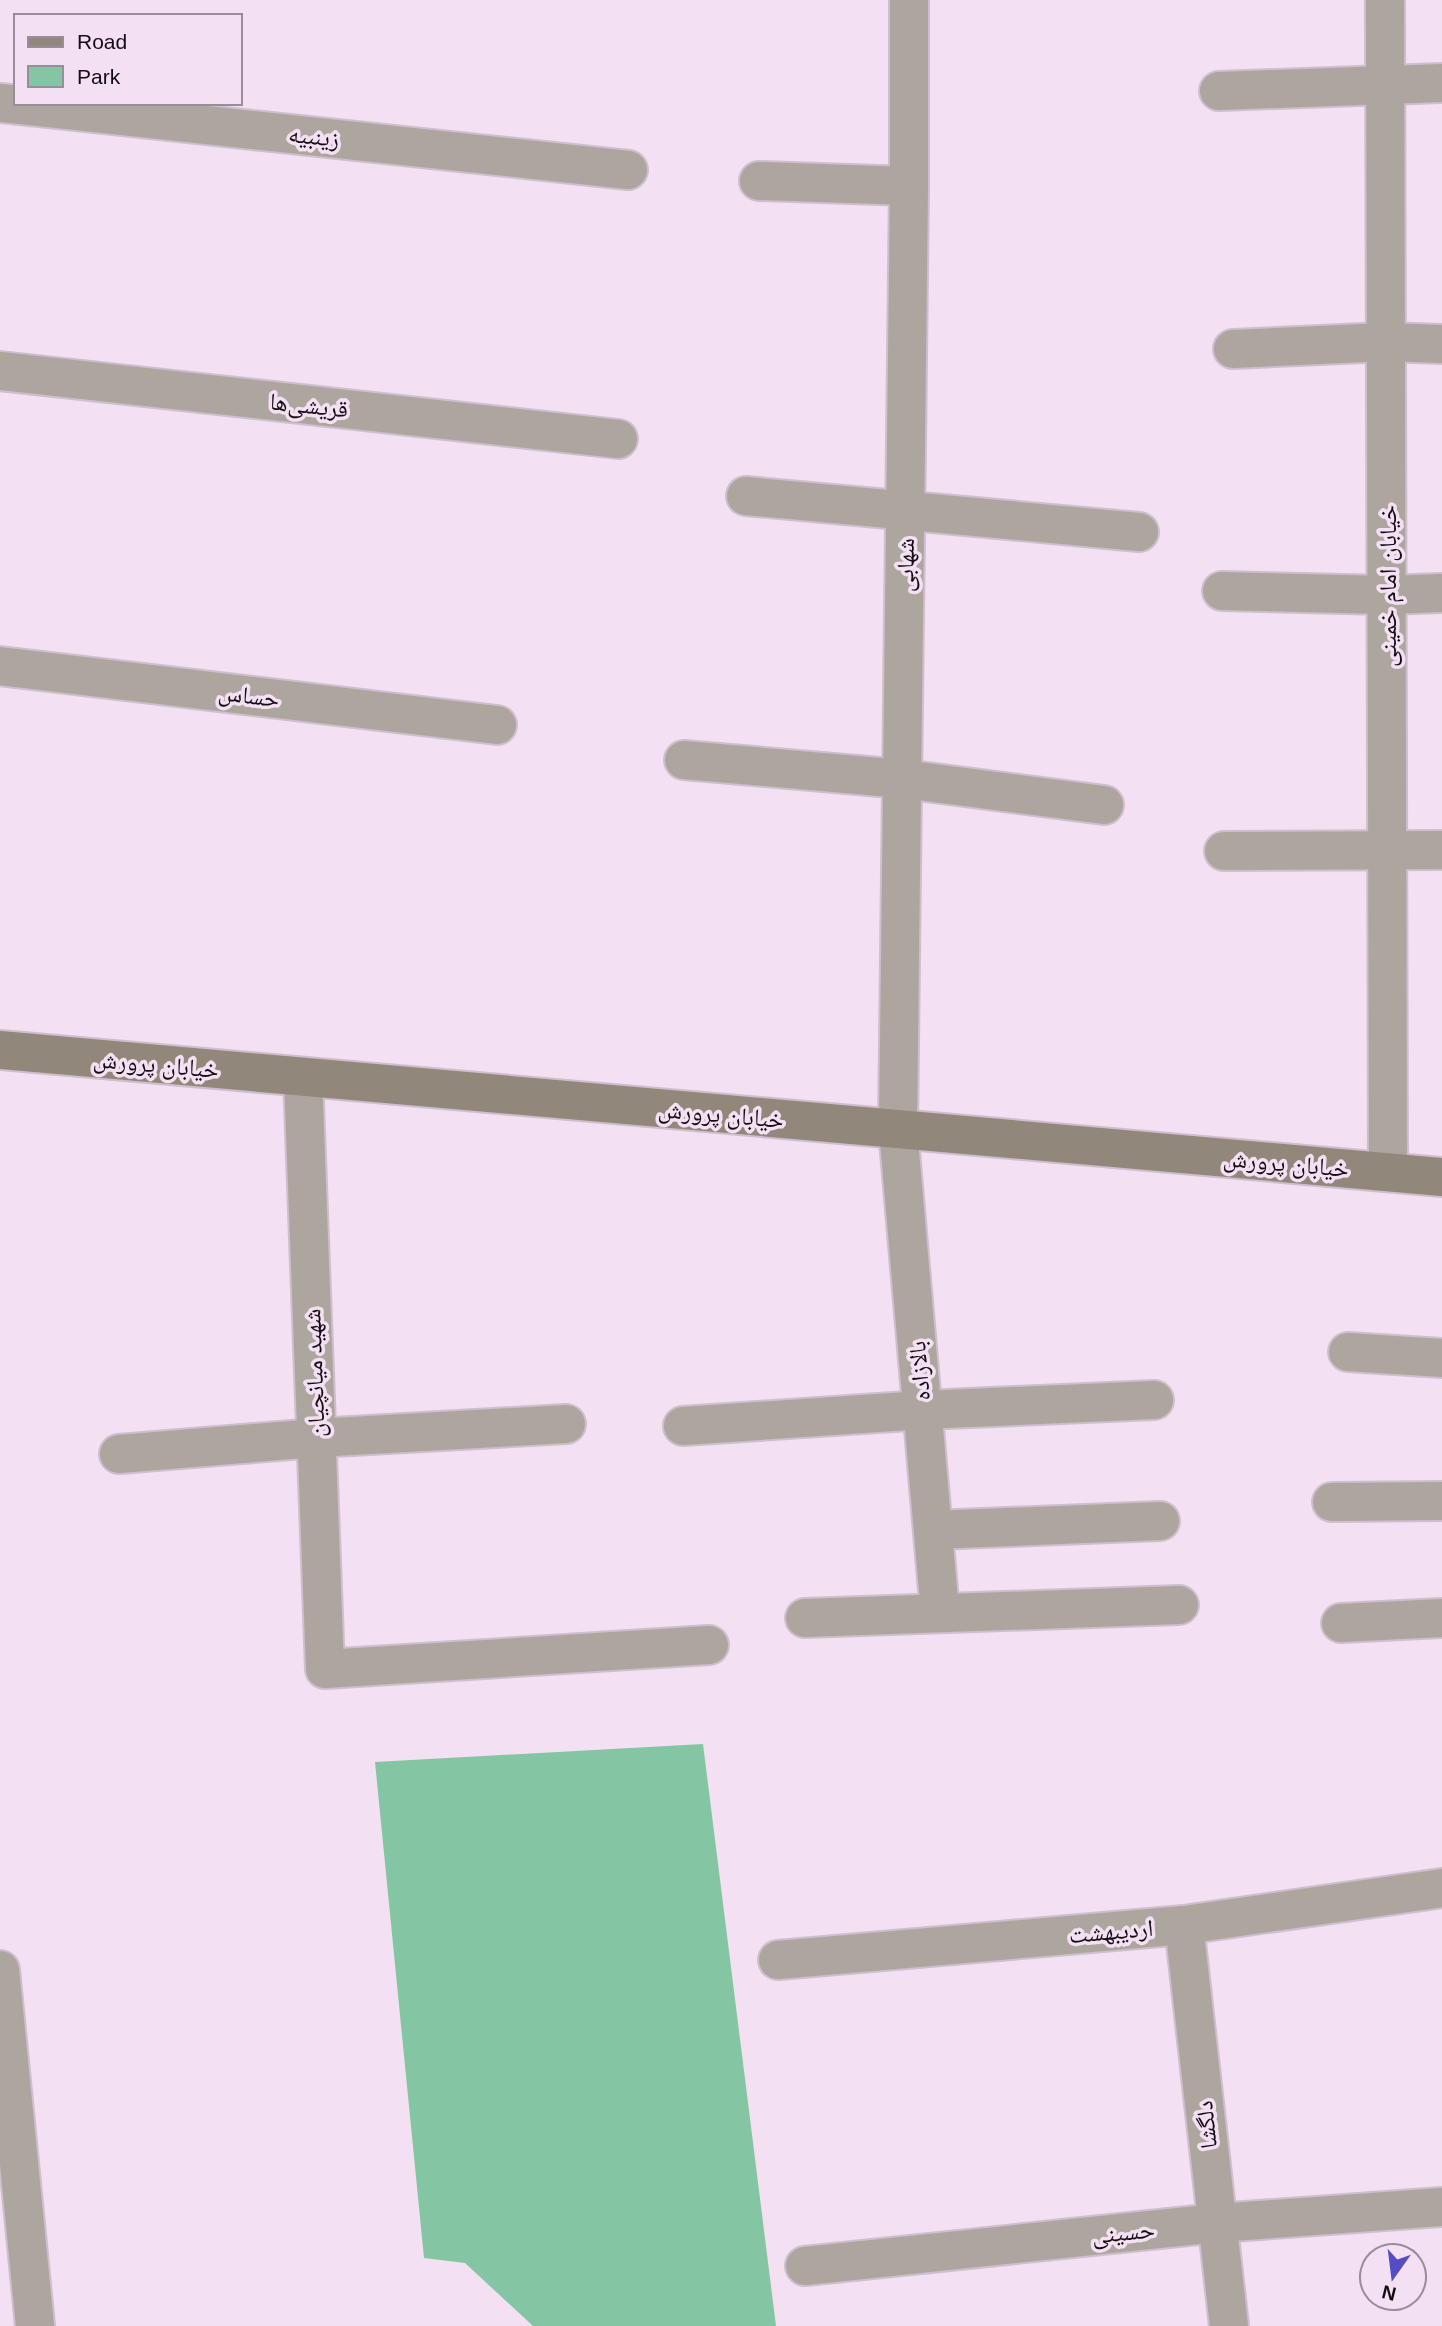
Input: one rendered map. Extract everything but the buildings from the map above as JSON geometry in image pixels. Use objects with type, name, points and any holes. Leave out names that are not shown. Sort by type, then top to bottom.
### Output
[{"type":"main road","name":"خیابان پرورش","points":[[0,1050],[1442,1177]]},
{"type":"street","name":"شهابی","points":[[898,1129],[909,0]]},
{"type":"street","name":"خیابان امام خمینی","points":[[1385,0],[1388,1172]]},
{"type":"street","points":[[1219,91],[1442,83]]},
{"type":"street","name":"زینبیه","points":[[19,105],[628,170]]},
{"type":"street","points":[[759,181],[909,186]]},
{"type":"street","points":[[1233,349],[1386,342],[1442,344]]},
{"type":"street","name":"قریشی‌ها","points":[[0,371],[618,439]]},
{"type":"street","points":[[746,496],[1139,531]]},
{"type":"street","points":[[1222,591],[1387,595],[1442,593]]},
{"type":"street","name":"حساس","points":[[0,666],[497,725]]},
{"type":"street","points":[[684,760],[902,779],[1104,805]]},
{"type":"street","points":[[1224,851],[1442,850]]},
{"type":"street","name":"شهید میانچیان","points":[[303,1077],[325,1669],[709,1645]]},
{"type":"street","name":"بالازاده","points":[[898,1129],[940,1613]]},
{"type":"street","points":[[1348,1352],[1442,1358]]},
{"type":"street","points":[[683,1426],[923,1410],[1154,1400]]},
{"type":"street","points":[[119,1454],[316,1438],[566,1424]]},
{"type":"street","points":[[1332,1502],[1442,1501]]},
{"type":"street","points":[[933,1530],[1160,1521]]},
{"type":"street","points":[[805,1618],[1179,1605]]},
{"type":"street","points":[[1342,1623],[1442,1618]]},
{"type":"street","name":"اردیبهشت","points":[[778,1960],[1184,1925],[1442,1888]]},
{"type":"street","name":"دلگشا","points":[[1184,1925],[1229,2326]]},
{"type":"street","points":[[0,1970],[35,2326]]},
{"type":"street","name":"حسینی","points":[[805,2266],[1217,2222],[1442,2207]]},
{"type":"green space","points":[[703,1744],[776,2326],[533,2326],[465,2263],[424,2258],[375,1762]]}]
